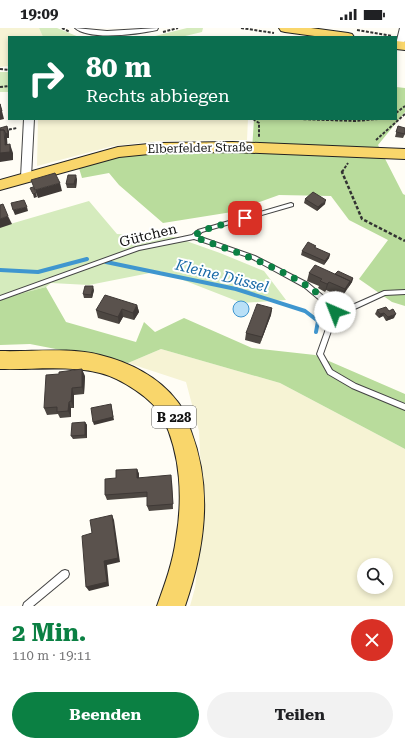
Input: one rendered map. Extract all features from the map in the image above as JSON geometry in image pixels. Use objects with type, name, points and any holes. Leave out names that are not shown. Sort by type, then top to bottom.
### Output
[{"type":"main road","points":[[289,30],[352,34]]},
{"type":"main road","name":"Elberfelder Straße","points":[[0,185],[118,152],[159,148],[263,147],[405,154]]},
{"type":"main road","name":"B 228","points":[[0,360],[73,361],[99,364],[124,373],[143,383],[156,394],[170,410],[183,438],[190,469],[192,508],[188,546],[171,606]]},
{"type":"street","points":[[79,28],[102,33],[127,33],[154,28]]},
{"type":"street","points":[[127,33],[141,28]]},
{"type":"street","points":[[26,177],[29,122]]},
{"type":"lane","points":[[194,237],[200,231],[291,205]]},
{"type":"lane","name":"Gütchen","points":[[0,298],[138,248],[194,237],[253,257],[306,285],[332,306],[335,312]]},
{"type":"lane","points":[[405,292],[384,293],[342,312],[335,312],[320,354],[330,372],[354,386],[405,407]]},
{"type":"lane","points":[[27,606],[65,574]]},
{"type":"path","points":[[241,28],[289,30]]},
{"type":"path","points":[[352,34],[377,36]]},
{"type":"path","points":[[397,112],[405,106]]},
{"type":"path","points":[[368,152],[372,144],[405,114]]},
{"type":"path","points":[[254,120],[259,123],[259,137],[263,147]]},
{"type":"path","points":[[328,120],[366,120]]},
{"type":"path","points":[[0,131],[29,122]]},
{"type":"path","points":[[348,163],[342,172],[362,218],[405,241]]},
{"type":"shaded area","points":[[0,28],[39,28],[43,36],[8,36],[8,66],[0,67]]},
{"type":"shaded area","points":[[38,120],[248,120],[247,140],[159,141],[113,146],[37,166]]},
{"type":"shaded area","points":[[161,349],[280,383],[405,449],[405,606],[190,606],[195,588],[203,517],[199,431],[186,382],[128,363]]},
{"type":"green space","points":[[39,28],[57,28],[77,36],[43,36]]},
{"type":"green space","points":[[187,28],[203,28],[202,32],[185,36],[155,36]]},
{"type":"green space","points":[[0,72],[8,72],[8,92],[0,92]]},
{"type":"green space","points":[[397,87],[405,88],[405,112],[378,145],[403,194],[405,195],[405,306],[392,302],[359,279],[388,240],[349,220],[331,196],[279,195],[232,212],[163,223],[119,185],[109,173],[82,178],[78,165],[123,154],[252,150],[254,120],[397,120]]},
{"type":"green space","points":[[89,201],[117,234],[175,237],[220,253],[264,271],[286,300],[242,303],[160,271],[89,285],[51,283],[46,287],[0,299],[0,227]]},
{"type":"green space","points":[[46,287],[66,322],[136,342],[144,322],[155,332],[184,318],[252,348],[315,355],[405,394],[405,449],[280,383],[161,349],[128,363],[30,344],[0,345],[0,299]]},
{"type":"water","points":[[241,301],[247,303],[249,309],[247,315],[241,317],[235,315],[233,309],[235,303]]},
{"type":"building","points":[[7,126],[8,133],[6,134],[4,130],[0,130],[0,128]]},
{"type":"building","points":[[398,126],[405,128],[405,134],[396,132]]},
{"type":"building","points":[[0,130],[4,130],[5,145],[10,144],[10,152],[0,153]]},
{"type":"building","points":[[55,173],[60,183],[35,190],[31,180]]},
{"type":"building","points":[[68,175],[76,175],[74,184],[66,184]]},
{"type":"building","points":[[33,187],[36,193],[33,194],[30,188]]},
{"type":"building","points":[[313,192],[326,200],[318,207],[305,199]]},
{"type":"building","points":[[24,200],[27,207],[13,210],[11,203]]},
{"type":"building","points":[[3,204],[8,216],[0,219],[0,205]]},
{"type":"building","points":[[308,242],[316,246],[314,247],[330,254],[325,261],[302,251]]},
{"type":"building","points":[[315,265],[350,281],[345,289],[329,282],[327,284],[320,281],[322,279],[309,273]]},
{"type":"building","points":[[338,271],[353,278],[349,284],[350,281],[335,274]]},
{"type":"building","points":[[85,286],[93,286],[91,295],[83,294]]},
{"type":"building","points":[[105,295],[137,305],[133,313],[122,309],[118,317],[96,310]]},
{"type":"building","points":[[257,304],[272,308],[262,337],[246,333]]},
{"type":"building","points":[[386,307],[389,311],[393,309],[396,314],[388,317],[384,313],[380,314],[377,310]]},
{"type":"building","points":[[82,369],[82,387],[72,388],[71,401],[69,402],[68,411],[57,412],[57,407],[44,408],[46,375]]},
{"type":"building","points":[[111,404],[113,417],[93,422],[91,408]]},
{"type":"building","points":[[85,422],[85,435],[71,436],[72,423]]},
{"type":"building","points":[[137,469],[137,478],[171,475],[173,504],[147,506],[147,492],[105,495],[105,479],[116,478],[116,470]]},
{"type":"building","points":[[112,515],[118,558],[104,561],[107,582],[86,587],[82,536],[92,533],[90,520]]},
{"type":"waterway","name":"Kleine Düssel","points":[[0,270],[38,272],[87,259]]},
{"type":"waterway","name":"Kleine Düssel","points":[[106,262],[236,289],[305,311],[318,321],[316,332]]},
{"type":"route","points":[[245,218],[200,231],[194,237],[253,257],[306,285],[332,306],[335,312]]}]
